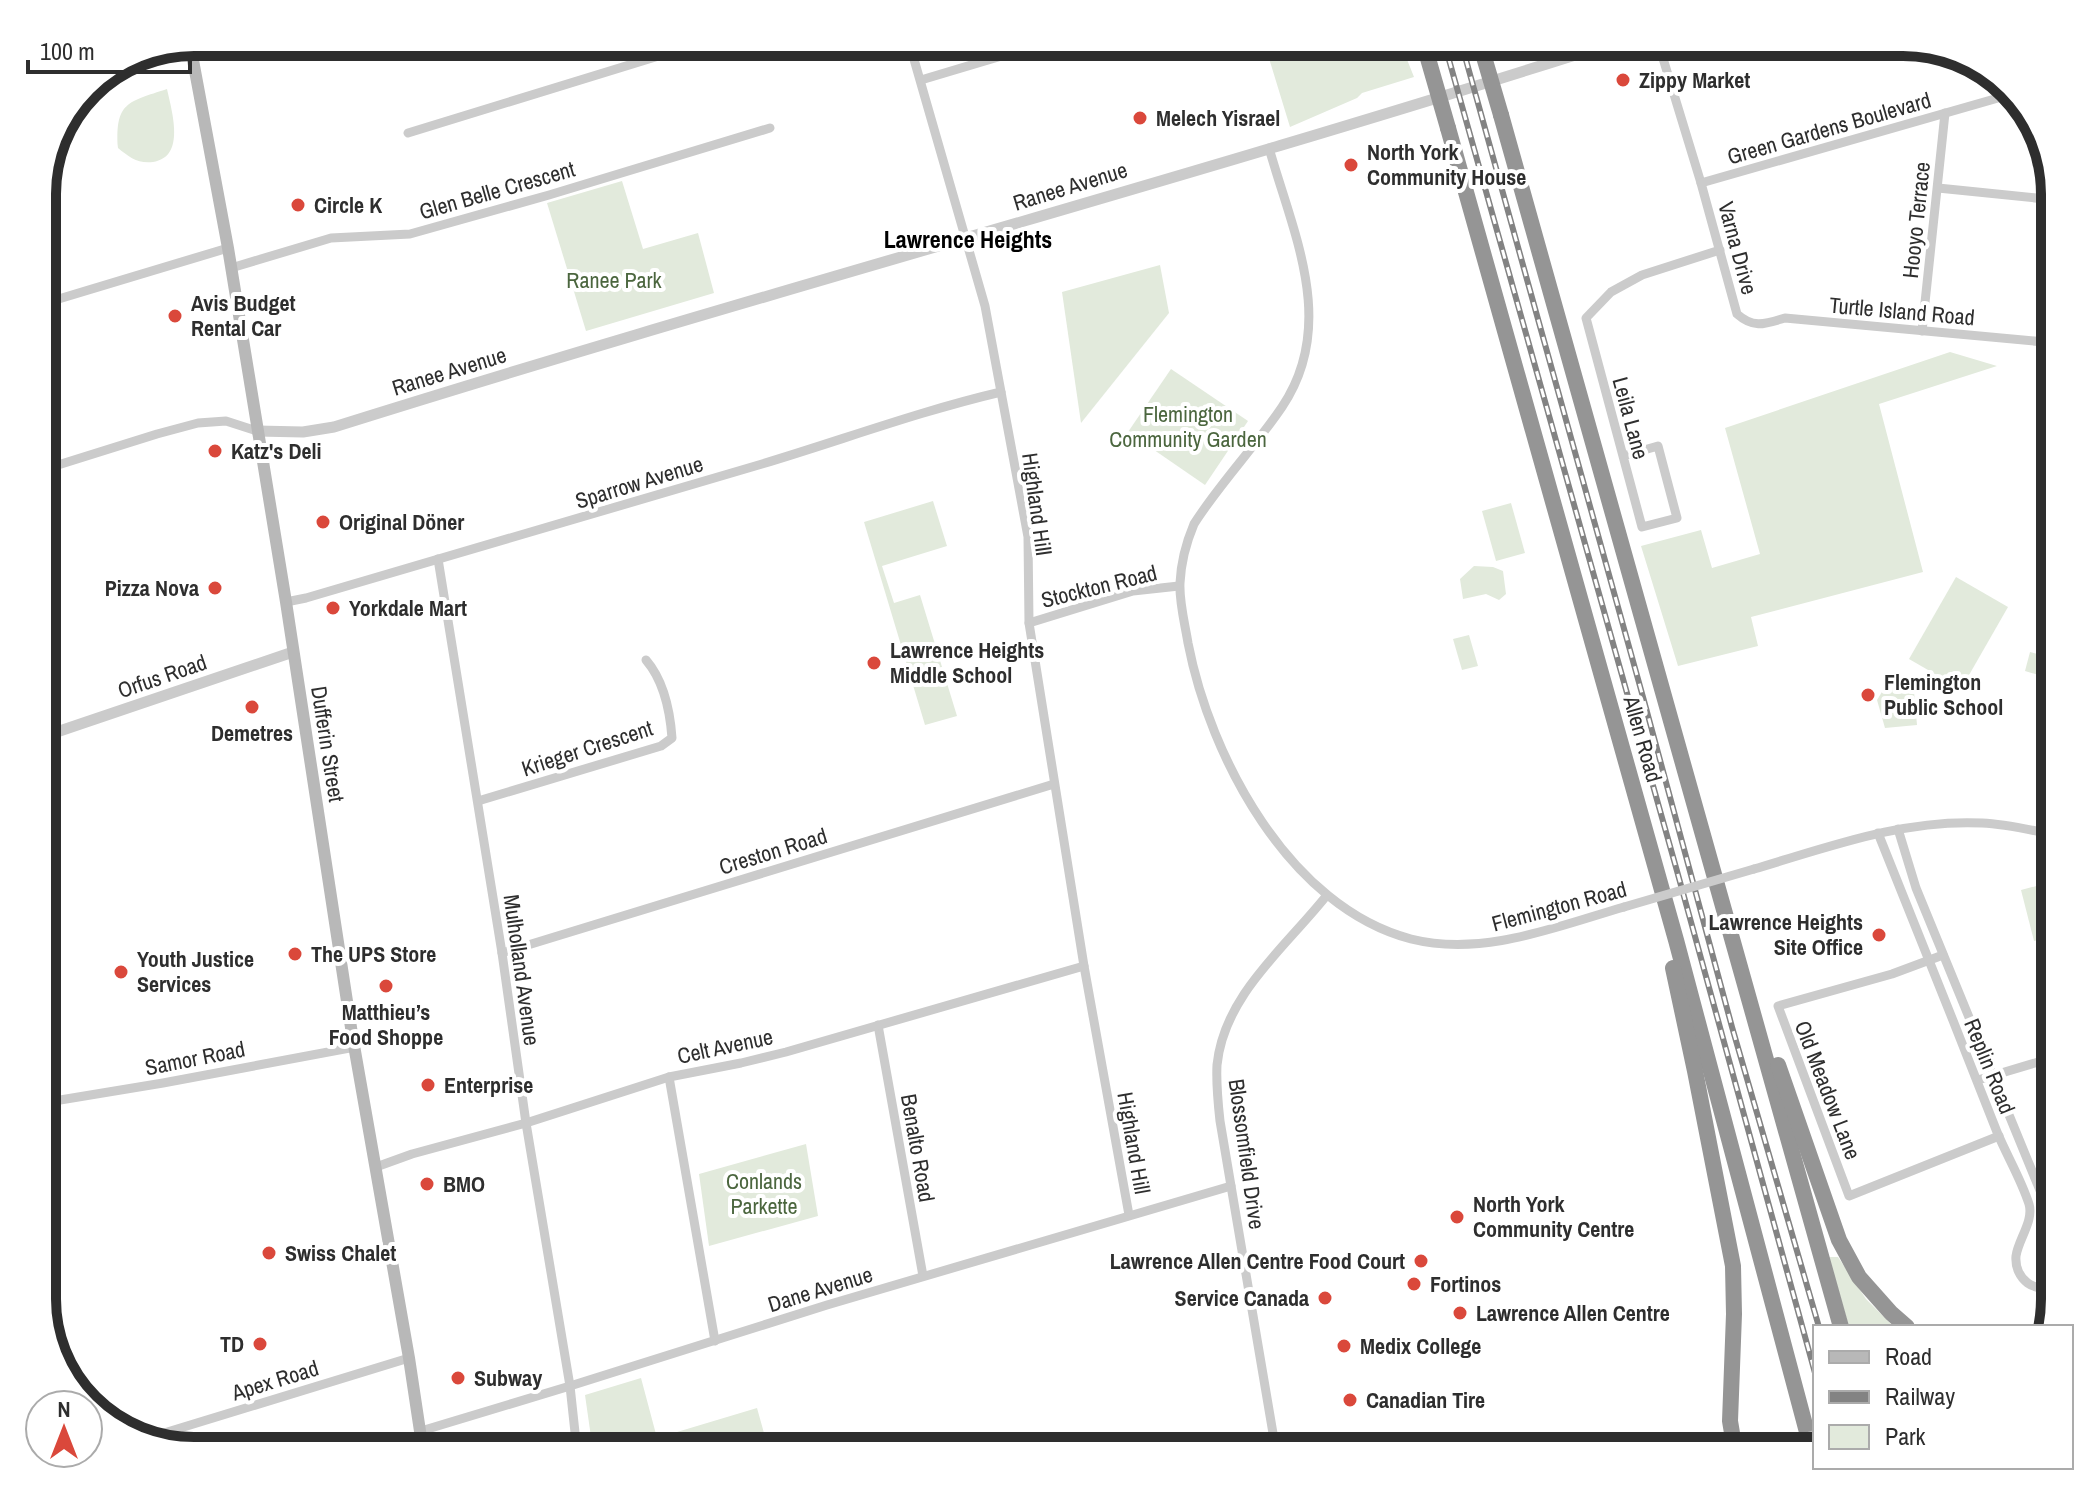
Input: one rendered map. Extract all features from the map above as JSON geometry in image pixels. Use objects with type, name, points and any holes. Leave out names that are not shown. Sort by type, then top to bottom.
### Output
[{"type":"highway","name":"Allen Road","points":[[1426,56],[1676,940],[1808,1437]]},
{"type":"highway","name":"Allen Road","points":[[1485,56],[1840,1325]]},
{"type":"highway","points":[[1728,924],[1839,1240],[1859,1277],[1905,1325]]},
{"type":"highway","points":[[1676,940],[1670,955],[1733,1266],[1730,1421],[1733,1437]]},
{"type":"main road","name":"Dufferin Street","points":[[192,56],[228,248],[355,1047],[422,1437]]},
{"type":"street","points":[[408,133],[658,56]]},
{"type":"street","name":"Highland Hill","points":[[913,56],[985,306],[1028,537],[1029,623],[1084,966],[1129,1215]]},
{"type":"street","points":[[921,80],[1001,56]]},
{"type":"street","name":"Ranee Avenue","points":[[257,431],[303,432],[334,427],[1336,130],[1571,56]]},
{"type":"street","name":"Varna Drive","points":[[1662,56],[1737,314],[1747,322]]},
{"type":"street","name":"Green Gardens Boulevard","points":[[1701,183],[2001,97]]},
{"type":"street","name":"Hooyo Terrace","points":[[1922,331],[1945,113]]},
{"type":"street","name":"Glen Belle Crescent","points":[[231,268],[331,238],[410,234],[770,128]]},
{"type":"street","name":"Flemington Road","points":[[1269,148],[1307,279],[1310,306],[1304,359],[1283,406],[1194,524],[1185,546],[1179,586],[1195,675],[1227,761],[1269,831],[1327,895],[1357,916],[1391,932],[1425,942],[1460,945],[1495,943],[1878,833],[1934,824],[1983,823],[2041,833]]},
{"type":"street","points":[[1938,188],[2041,199]]},
{"type":"street","points":[[56,300],[228,248]]},
{"type":"street","name":"Leila Lane","points":[[1623,456],[1658,446],[1677,518],[1642,527],[1586,318],[1611,292],[1642,275],[1720,250]]},
{"type":"street","name":"Turtle Island Road","points":[[1747,322],[1764,324],[1785,318],[2041,342]]},
{"type":"street","name":"Sparrow Avenue","points":[[286,602],[1001,392]]},
{"type":"street","points":[[56,466],[198,423],[226,421],[257,431]]},
{"type":"street","name":"Mulholland Avenue","points":[[438,559],[570,1386],[575,1437]]},
{"type":"street","name":"Stockton Road","points":[[1029,623],[1133,591],[1179,586]]},
{"type":"street","name":"Orfus Road","points":[[56,732],[293,652]]},
{"type":"street","name":"Krieger Crescent","points":[[478,801],[661,746],[672,738],[670,718],[657,673],[646,660]]},
{"type":"street","name":"Creston Road","points":[[502,953],[1054,784]]},
{"type":"street","name":"Replin Road","points":[[1898,829],[1916,888],[2041,1193]]},
{"type":"street","name":"Replin Road","points":[[1878,833],[2031,1209],[2016,1257],[2019,1273],[2026,1282],[2034,1288],[2041,1288]]},
{"type":"street","name":"Blossomfield Drive","points":[[1274,1437],[1220,1121],[1217,1064],[1231,1016],[1251,984],[1327,895]]},
{"type":"street","name":"Old Meadow Lane","points":[[1943,955],[1892,974],[1778,1006],[1849,1196],[1999,1136]]},
{"type":"street","name":"Celt Avenue","points":[[376,1167],[669,1077],[741,1063],[1084,966]]},
{"type":"street","name":"Benalto Road","points":[[878,1025],[923,1276]]},
{"type":"street","name":"Samor Road","points":[[56,1101],[355,1047]]},
{"type":"street","points":[[1978,1080],[2041,1061]]},
{"type":"street","points":[[669,1077],[715,1341]]},
{"type":"street","name":"Dane Avenue","points":[[421,1431],[923,1276],[1231,1186]]},
{"type":"street","name":"Apex Road","points":[[163,1433],[409,1358]]},
{"type":"green space","points":[[1268,56],[1406,56],[1414,77],[1362,93],[1290,127]]},
{"type":"green space","points":[[167,89],[174,132],[170,152],[153,162],[134,159],[118,148],[122,113],[134,101]]},
{"type":"green space","name":"Ranee Park","points":[[622,181],[643,249],[698,233],[714,293],[586,331],[547,203]]},
{"type":"green space","points":[[1160,265],[1169,313],[1081,423],[1062,292]]},
{"type":"green space","points":[[1950,352],[1997,366],[1879,404],[1923,572],[1751,617],[1758,646],[1678,666],[1641,546],[1701,530],[1712,568],[1760,554],[1725,428]]},
{"type":"green space","name":"Flemington Community Garden","points":[[1171,369],[1248,421],[1205,485],[1128,432]]},
{"type":"green space","points":[[933,501],[947,546],[882,566],[894,603],[920,595],[957,716],[925,725],[864,522]]},
{"type":"green space","points":[[1511,503],[1525,553],[1496,561],[1482,511]]},
{"type":"green space","points":[[1474,566],[1503,571],[1506,594],[1499,600],[1486,594],[1463,599],[1460,579]]},
{"type":"green space","points":[[1956,577],[2008,607],[1961,689],[1909,659]]},
{"type":"green space","points":[[1469,635],[1478,666],[1462,670],[1453,639]]},
{"type":"green space","points":[[2030,652],[2041,655],[2041,676],[2025,671]]},
{"type":"green space","points":[[1893,674],[1913,680],[1917,725],[1885,728],[1877,700]]},
{"type":"green space","points":[[2041,885],[2041,939],[2034,941],[2021,890]]},
{"type":"green space","name":"Conlands Parkette","points":[[806,1144],[818,1216],[709,1246],[699,1174]]},
{"type":"green space","points":[[1829,1257],[1838,1257],[1866,1299],[1892,1325],[1848,1325]]},
{"type":"green space","points":[[641,1378],[657,1437],[591,1437],[585,1395]]},
{"type":"green space","points":[[757,1408],[765,1437],[660,1437]]},
{"type":"railway","points":[[1448,56],[1813,1366]]},
{"type":"railway","points":[[1465,56],[1732,1027],[1818,1325]]},
{"type":"place","name":"Zippy Market","points":[[1623,80]]},
{"type":"place","name":"Melech Yisrael","points":[[1140,118]]},
{"type":"place","name":"North York Community House","points":[[1351,165]]},
{"type":"place","name":"Circle K","points":[[298,205]]},
{"type":"place","name":"Avis Budget Rental Car","points":[[175,316]]},
{"type":"place","name":"Katz's Deli","points":[[215,451]]},
{"type":"place","name":"Original Döner","points":[[323,522]]},
{"type":"place","name":"Pizza Nova","points":[[215,588]]},
{"type":"place","name":"Yorkdale Mart","points":[[333,608]]},
{"type":"place","name":"Lawrence Heights Middle School","points":[[874,663]]},
{"type":"place","name":"Flemington Public School","points":[[1868,695]]},
{"type":"place","name":"Demetres","points":[[252,707]]},
{"type":"place","name":"Lawrence Heights Site Office","points":[[1879,935]]},
{"type":"place","name":"The UPS Store","points":[[295,954]]},
{"type":"place","name":"Youth Justice Services","points":[[121,972]]},
{"type":"place","name":"Matthieu’s Food Shoppe","points":[[386,986]]},
{"type":"place","name":"Enterprise","points":[[428,1085]]},
{"type":"place","name":"BMO","points":[[427,1184]]},
{"type":"place","name":"North York Community Centre","points":[[1457,1217]]},
{"type":"place","name":"Swiss Chalet","points":[[269,1253]]},
{"type":"place","name":"Lawrence Allen Centre Food Court","points":[[1421,1261]]},
{"type":"place","name":"Fortinos","points":[[1414,1284]]},
{"type":"place","name":"Service Canada","points":[[1325,1298]]},
{"type":"place","name":"Lawrence Allen Centre","points":[[1460,1313]]},
{"type":"place","name":"TD","points":[[260,1344]]},
{"type":"place","name":"Medix College","points":[[1344,1346]]},
{"type":"place","name":"Subway","points":[[458,1378]]},
{"type":"place","name":"Canadian Tire","points":[[1350,1400]]},
{"type":"district","name":"Lawrence Heights","points":[[968,239]]}]
